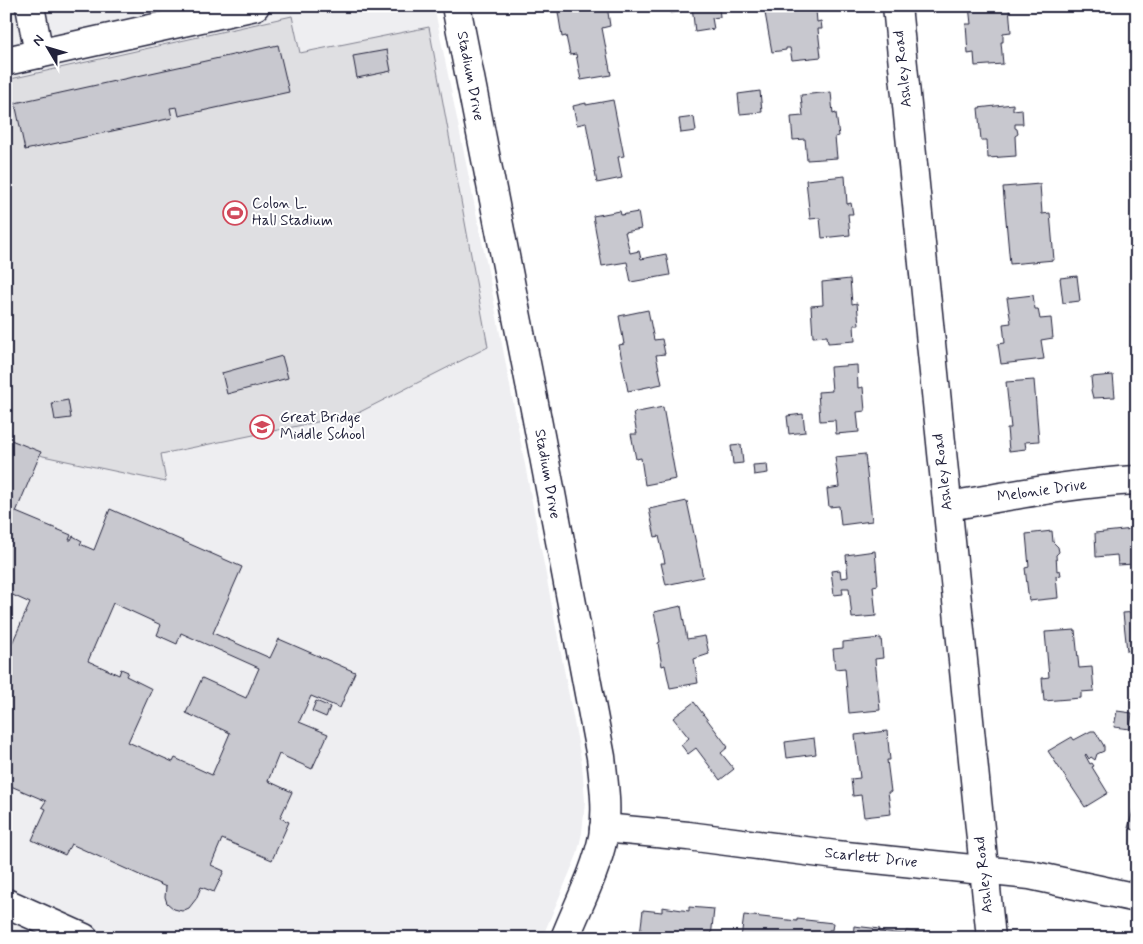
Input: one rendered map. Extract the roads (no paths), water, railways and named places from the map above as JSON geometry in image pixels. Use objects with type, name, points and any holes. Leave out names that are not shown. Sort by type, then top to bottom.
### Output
[{"type":"street","points":[[30,6],[39,54]]},
{"type":"street","points":[[6,61],[255,6]]},
{"type":"street","name":"Stadium Drive","points":[[456,6],[536,409],[601,757],[606,802],[603,837],[594,867],[565,938]]},
{"type":"street","name":"Ashley Road","points":[[896,6],[939,434],[948,506],[990,938]]},
{"type":"street","name":"Melonie Drive","points":[[948,506],[1069,487],[1137,480]]},
{"type":"street","name":"Scarlett Drive","points":[[604,828],[1030,875],[1137,898]]},
{"type":"street","points":[[6,902],[84,938]]},
{"type":"place","name":"Colon L. Hall Stadium","points":[[235,213]]},
{"type":"place","name":"Great Bridge Middle School","points":[[262,427]]}]
